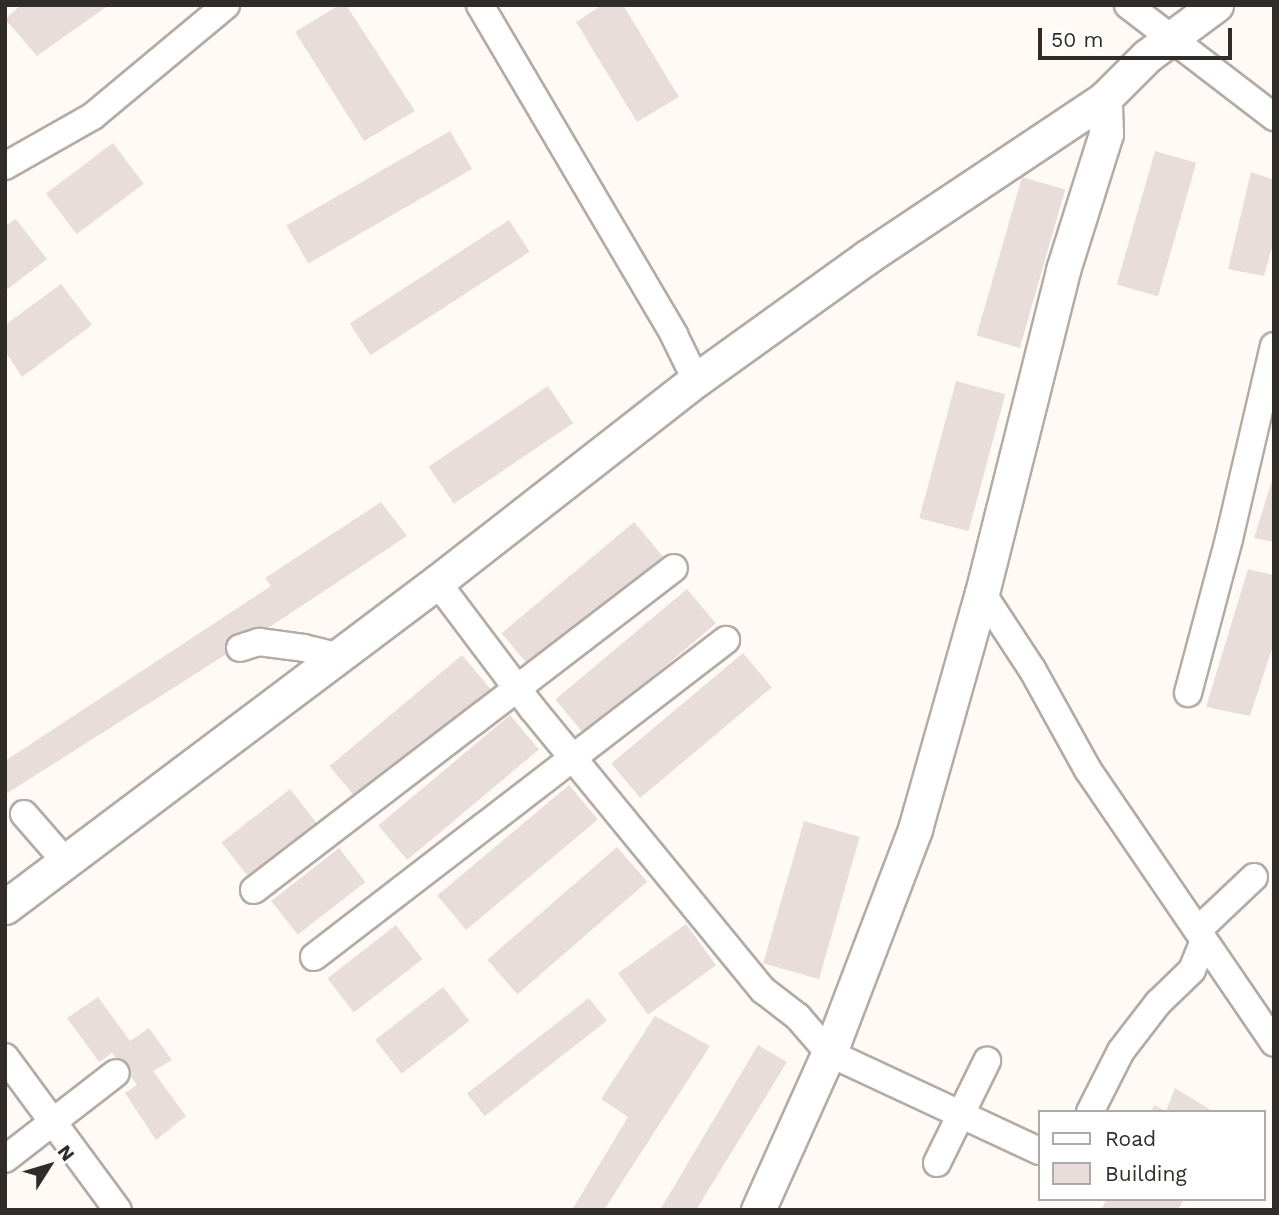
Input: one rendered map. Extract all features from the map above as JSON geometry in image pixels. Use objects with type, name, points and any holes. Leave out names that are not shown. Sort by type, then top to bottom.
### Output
[{"type":"street","points":[[5,166],[93,116],[226,5]]},
{"type":"street","points":[[480,5],[674,335],[696,380]]},
{"type":"street","points":[[1128,5],[1274,117]]},
{"type":"street","points":[[5,907],[437,582],[696,380],[867,257],[1105,98],[1147,56],[1216,5]]},
{"type":"street","points":[[758,1210],[829,1053],[915,829],[982,593],[1063,270],[1106,134],[1105,98]]},
{"type":"street","points":[[1188,693],[1229,539],[1274,346]]},
{"type":"street","points":[[254,890],[674,568]]},
{"type":"street","points":[[437,582],[574,757],[763,990],[798,1017],[829,1053],[1038,1151]]},
{"type":"street","points":[[982,593],[1032,668],[1088,770],[1274,1043]]},
{"type":"street","points":[[314,957],[726,640]]},
{"type":"street","points":[[240,648],[258,642],[304,648],[337,656]]},
{"type":"street","points":[[24,814],[65,861]]},
{"type":"street","points":[[1091,1110],[1121,1051],[1158,1003],[1192,970],[1201,935],[1254,877]]},
{"type":"street","points":[[5,1057],[118,1210]]},
{"type":"street","points":[[937,1163],[987,1061]]},
{"type":"street","points":[[5,1160],[116,1073]]},
{"type":"building","points":[[21,5],[109,5],[37,56],[5,19]]},
{"type":"building","points":[[339,5],[346,5],[415,111],[364,141],[295,32]]},
{"type":"building","points":[[602,5],[623,5],[679,97],[637,122],[576,22]]},
{"type":"building","points":[[450,131],[472,169],[308,264],[286,226]]},
{"type":"building","points":[[113,143],[144,184],[77,234],[46,194]]},
{"type":"building","points":[[1155,151],[1196,163],[1158,296],[1117,285]]},
{"type":"building","points":[[1251,172],[1274,180],[1274,240],[1264,276],[1228,269]]},
{"type":"building","points":[[1022,177],[1065,189],[1020,348],[977,336]]},
{"type":"building","points":[[16,219],[47,259],[5,291],[5,226]]},
{"type":"building","points":[[509,220],[530,252],[370,355],[350,323]]},
{"type":"building","points":[[61,284],[92,325],[22,377],[5,351],[5,325]]},
{"type":"building","points":[[956,381],[1005,394],[969,531],[919,518]]},
{"type":"building","points":[[548,386],[573,423],[454,504],[429,467]]},
{"type":"building","points":[[1274,477],[1274,542],[1254,538]]},
{"type":"building","points":[[381,502],[407,536],[285,617],[6,794],[5,761],[271,586],[265,578]]},
{"type":"building","points":[[634,522],[663,556],[530,668],[501,633]]},
{"type":"building","points":[[1248,569],[1274,575],[1274,643],[1250,716],[1206,707]]},
{"type":"building","points":[[687,589],[716,623],[584,734],[555,700]]},
{"type":"building","points":[[743,653],[772,687],[640,798],[611,764]]},
{"type":"building","points":[[462,655],[491,689],[358,801],[329,766]]},
{"type":"building","points":[[510,715],[539,749],[407,860],[378,826]]},
{"type":"building","points":[[569,785],[598,819],[466,930],[437,896]]},
{"type":"building","points":[[290,789],[317,824],[249,877],[221,843]]},
{"type":"building","points":[[804,821],[860,837],[819,979],[763,963]]},
{"type":"building","points":[[617,847],[647,882],[517,995],[487,960]]},
{"type":"building","points":[[339,848],[365,882],[298,935],[271,901]]},
{"type":"building","points":[[686,924],[716,965],[648,1015],[618,973]]},
{"type":"building","points":[[396,925],[422,959],[354,1012],[327,979]]},
{"type":"building","points":[[443,987],[469,1021],[402,1074],[375,1040]]},
{"type":"building","points":[[98,997],[130,1041],[149,1028],[172,1060],[153,1071],[186,1116],[156,1140],[125,1093],[137,1085],[112,1053],[99,1062],[67,1018]]},
{"type":"building","points":[[589,998],[607,1021],[485,1116],[467,1093]]},
{"type":"building","points":[[655,1016],[710,1046],[604,1210],[572,1210],[628,1117],[601,1099]]},
{"type":"building","points":[[758,1045],[787,1062],[696,1210],[660,1210]]},
{"type":"building","points":[[1175,1088],[1211,1110],[1166,1110]]},
{"type":"building","points":[[1106,1201],[1183,1201],[1178,1210],[1101,1210]]}]
